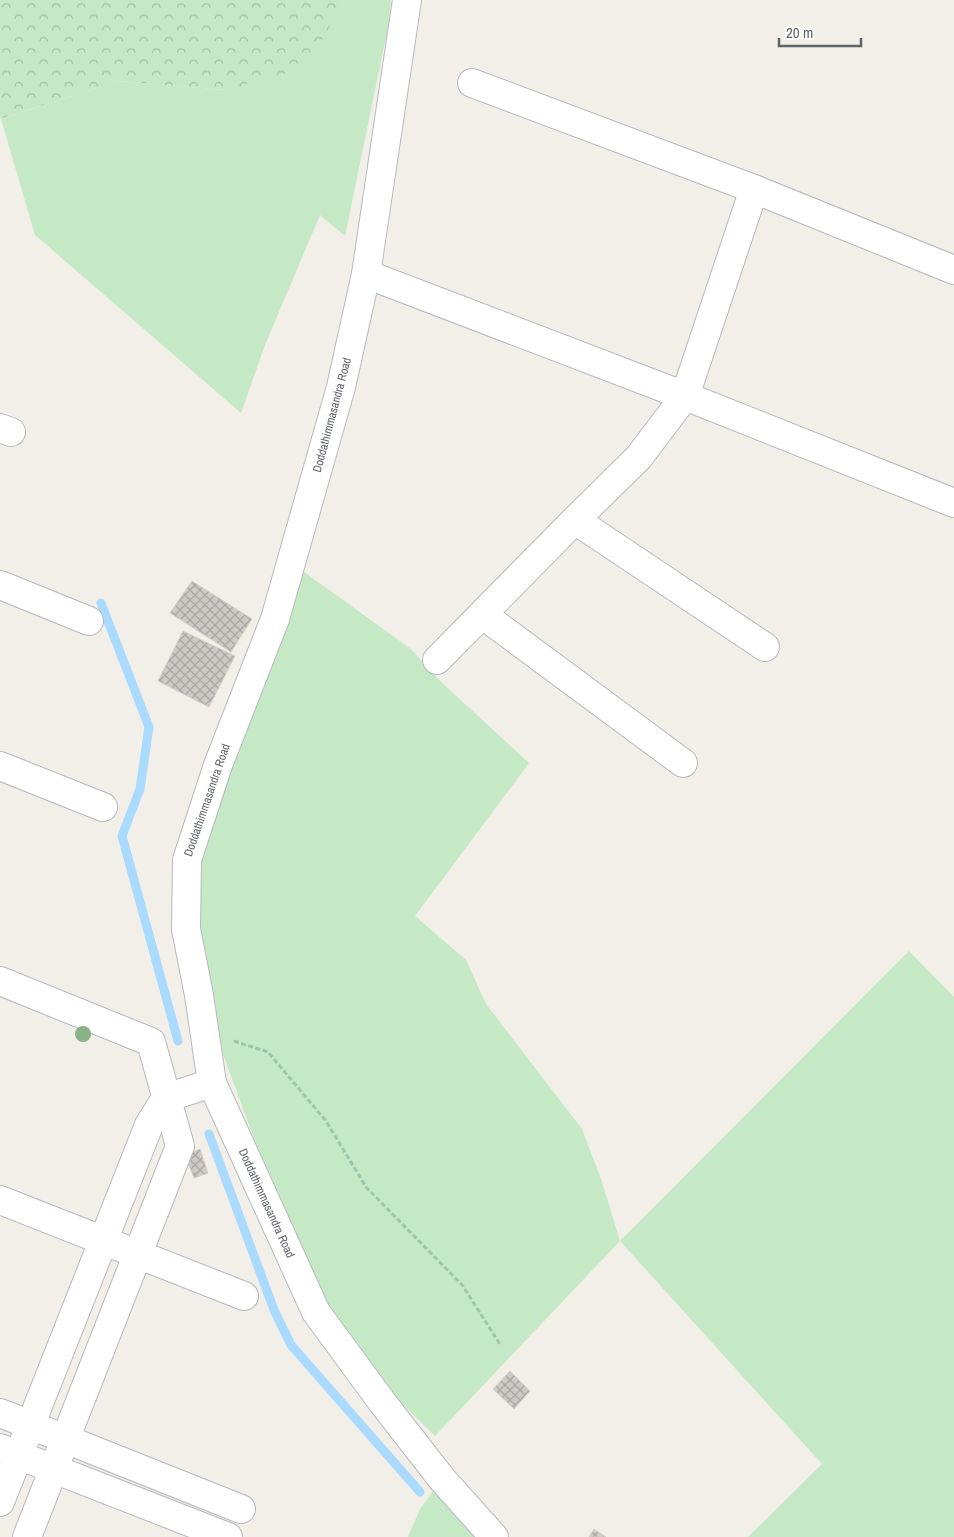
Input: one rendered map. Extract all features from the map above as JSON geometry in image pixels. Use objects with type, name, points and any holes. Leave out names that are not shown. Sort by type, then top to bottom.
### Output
[{"type":"street","name":"Doddathimmasandra Road","points":[[407,0],[366,274],[341,387],[275,620],[218,765],[186,860],[186,929],[199,995],[212,1083],[316,1312],[382,1402],[442,1479],[494,1537]]},
{"type":"street","points":[[472,83],[754,189],[954,270]]},
{"type":"street","points":[[437,660],[639,457],[685,396],[754,189]]},
{"type":"street","points":[[366,274],[685,396],[954,503]]},
{"type":"street","points":[[575,520],[765,647]]},
{"type":"street","points":[[0,585],[89,621]]},
{"type":"street","points":[[483,615],[683,763]]},
{"type":"street","points":[[0,766],[103,807]]},
{"type":"street","points":[[0,981],[151,1042],[180,1146],[27,1537]]},
{"type":"street","points":[[0,1502],[9,1452],[30,1426],[149,1124],[166,1098],[212,1083]]},
{"type":"street","points":[[0,1200],[244,1296]]},
{"type":"street","points":[[0,1414],[241,1509]]},
{"type":"street","points":[[9,1452],[228,1537]]},
{"type":"path","points":[[206,1043],[230,1039],[268,1052],[326,1121],[366,1187],[463,1286],[501,1346]]},
{"type":"green space","points":[[0,0],[343,0],[342,5],[306,68],[226,90],[118,81],[0,119]]},
{"type":"green space","points":[[343,0],[391,0],[388,27],[345,236],[320,215],[265,345],[241,413],[35,235],[1,119],[118,81],[226,90],[342,5]]},
{"type":"green space","points":[[304,572],[411,649],[440,681],[529,763],[415,916],[466,960],[486,1004],[582,1129],[601,1179],[620,1241],[435,1436],[369,1371],[325,1310],[280,1210],[223,1054],[196,945],[194,912],[201,853]]},
{"type":"green space","points":[[909,951],[954,997],[954,1537],[748,1537],[822,1464],[620,1241]]},
{"type":"green space","points":[[436,1487],[480,1537],[408,1537],[420,1509]]},
{"type":"building","points":[[192,581],[252,619],[231,652],[170,613]]},
{"type":"building","points":[[183,631],[235,656],[209,707],[158,681]]},
{"type":"building","points":[[200,1149],[208,1173],[194,1178],[185,1155]]},
{"type":"building","points":[[510,1371],[530,1391],[514,1409],[493,1389]]},
{"type":"building","points":[[594,1529],[606,1537],[589,1537]]},
{"type":"waterway","points":[[101,603],[149,727],[140,789],[122,836],[178,1041]]},
{"type":"waterway","points":[[209,1134],[274,1310],[291,1345],[420,1492]]}]
